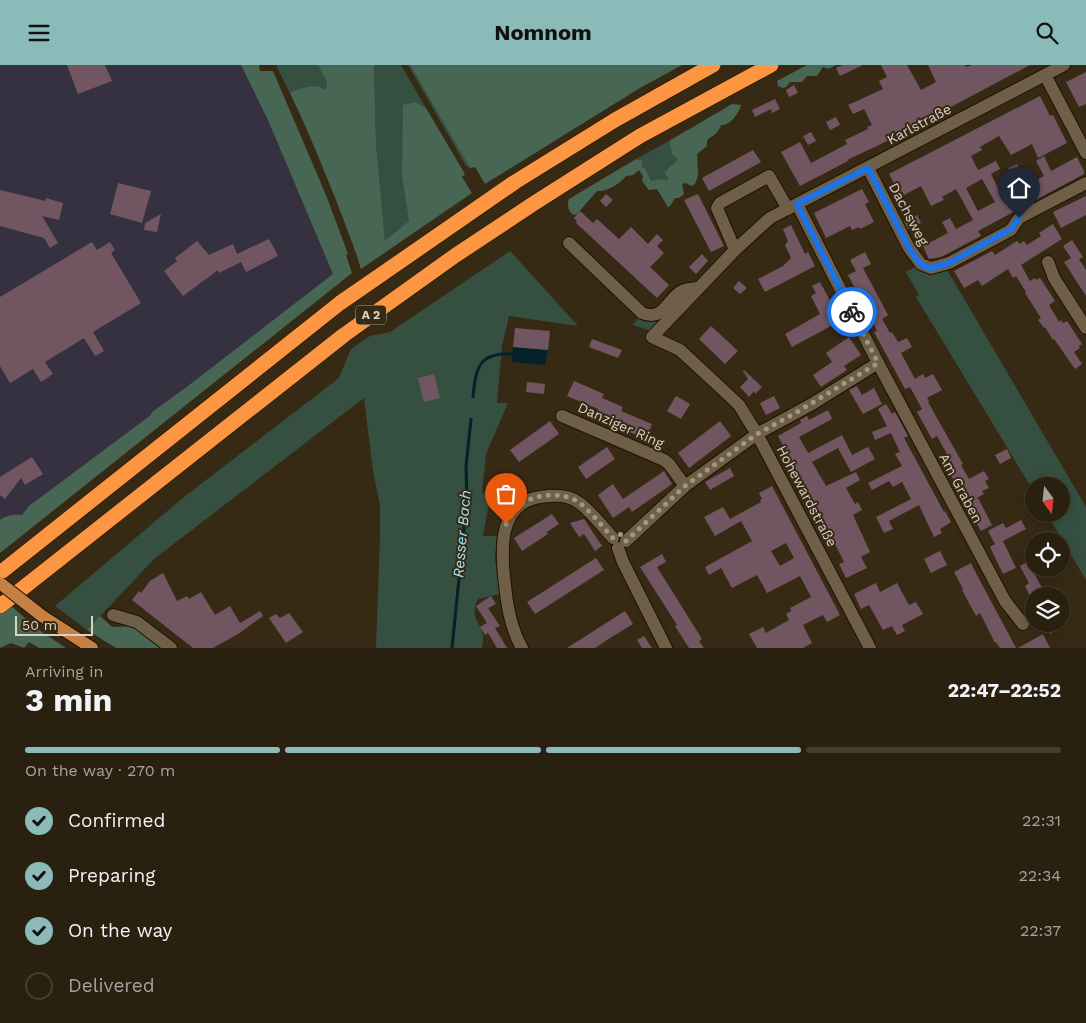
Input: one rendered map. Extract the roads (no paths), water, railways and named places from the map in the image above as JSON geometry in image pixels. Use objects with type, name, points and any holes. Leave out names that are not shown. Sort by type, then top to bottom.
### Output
[{"type":"highway","name":"A 2","points":[[0,573],[340,303],[515,182],[615,120],[713,65]]},
{"type":"highway","name":"A 2","points":[[0,606],[344,335],[448,260],[640,136],[771,65]]},
{"type":"main road","points":[[0,583],[42,616],[92,648]]},
{"type":"street","name":"Karlstraße","points":[[652,337],[735,250],[770,218],[1064,65]]},
{"type":"street","points":[[1045,75],[1086,153]]},
{"type":"street","name":"Dachsweg","points":[[868,168],[909,248],[921,264],[931,268],[949,263],[1011,229],[1019,218],[1086,183]]},
{"type":"street","points":[[735,250],[717,208],[720,203],[769,176],[792,207]]},
{"type":"street","name":"Am Graben","points":[[792,207],[1005,601],[1023,624]]},
{"type":"street","points":[[569,243],[642,313],[648,315],[660,313],[682,291],[698,288]]},
{"type":"street","points":[[1048,262],[1054,278],[1086,328]]},
{"type":"street","name":"Hohewardstraße","points":[[652,337],[680,350],[739,405],[757,434],[870,648]]},
{"type":"street","points":[[619,542],[685,486],[757,434],[878,363]]},
{"type":"street","name":"Danziger Ring","points":[[562,416],[664,460],[685,486]]},
{"type":"street","points":[[522,648],[510,619],[502,571],[502,538],[506,524],[523,503],[531,498],[555,495],[579,502],[619,542],[623,562],[666,648]]},
{"type":"street","points":[[113,615],[137,622],[171,648]]},
{"type":"water","points":[[513,347],[548,350],[545,365],[512,362]]},
{"type":"waterway","name":"Resser Bach","points":[[473,397],[478,369],[482,363],[494,356],[515,354]]},
{"type":"waterway","name":"Resser Bach","points":[[452,648],[467,499],[466,467],[471,419]]}]
